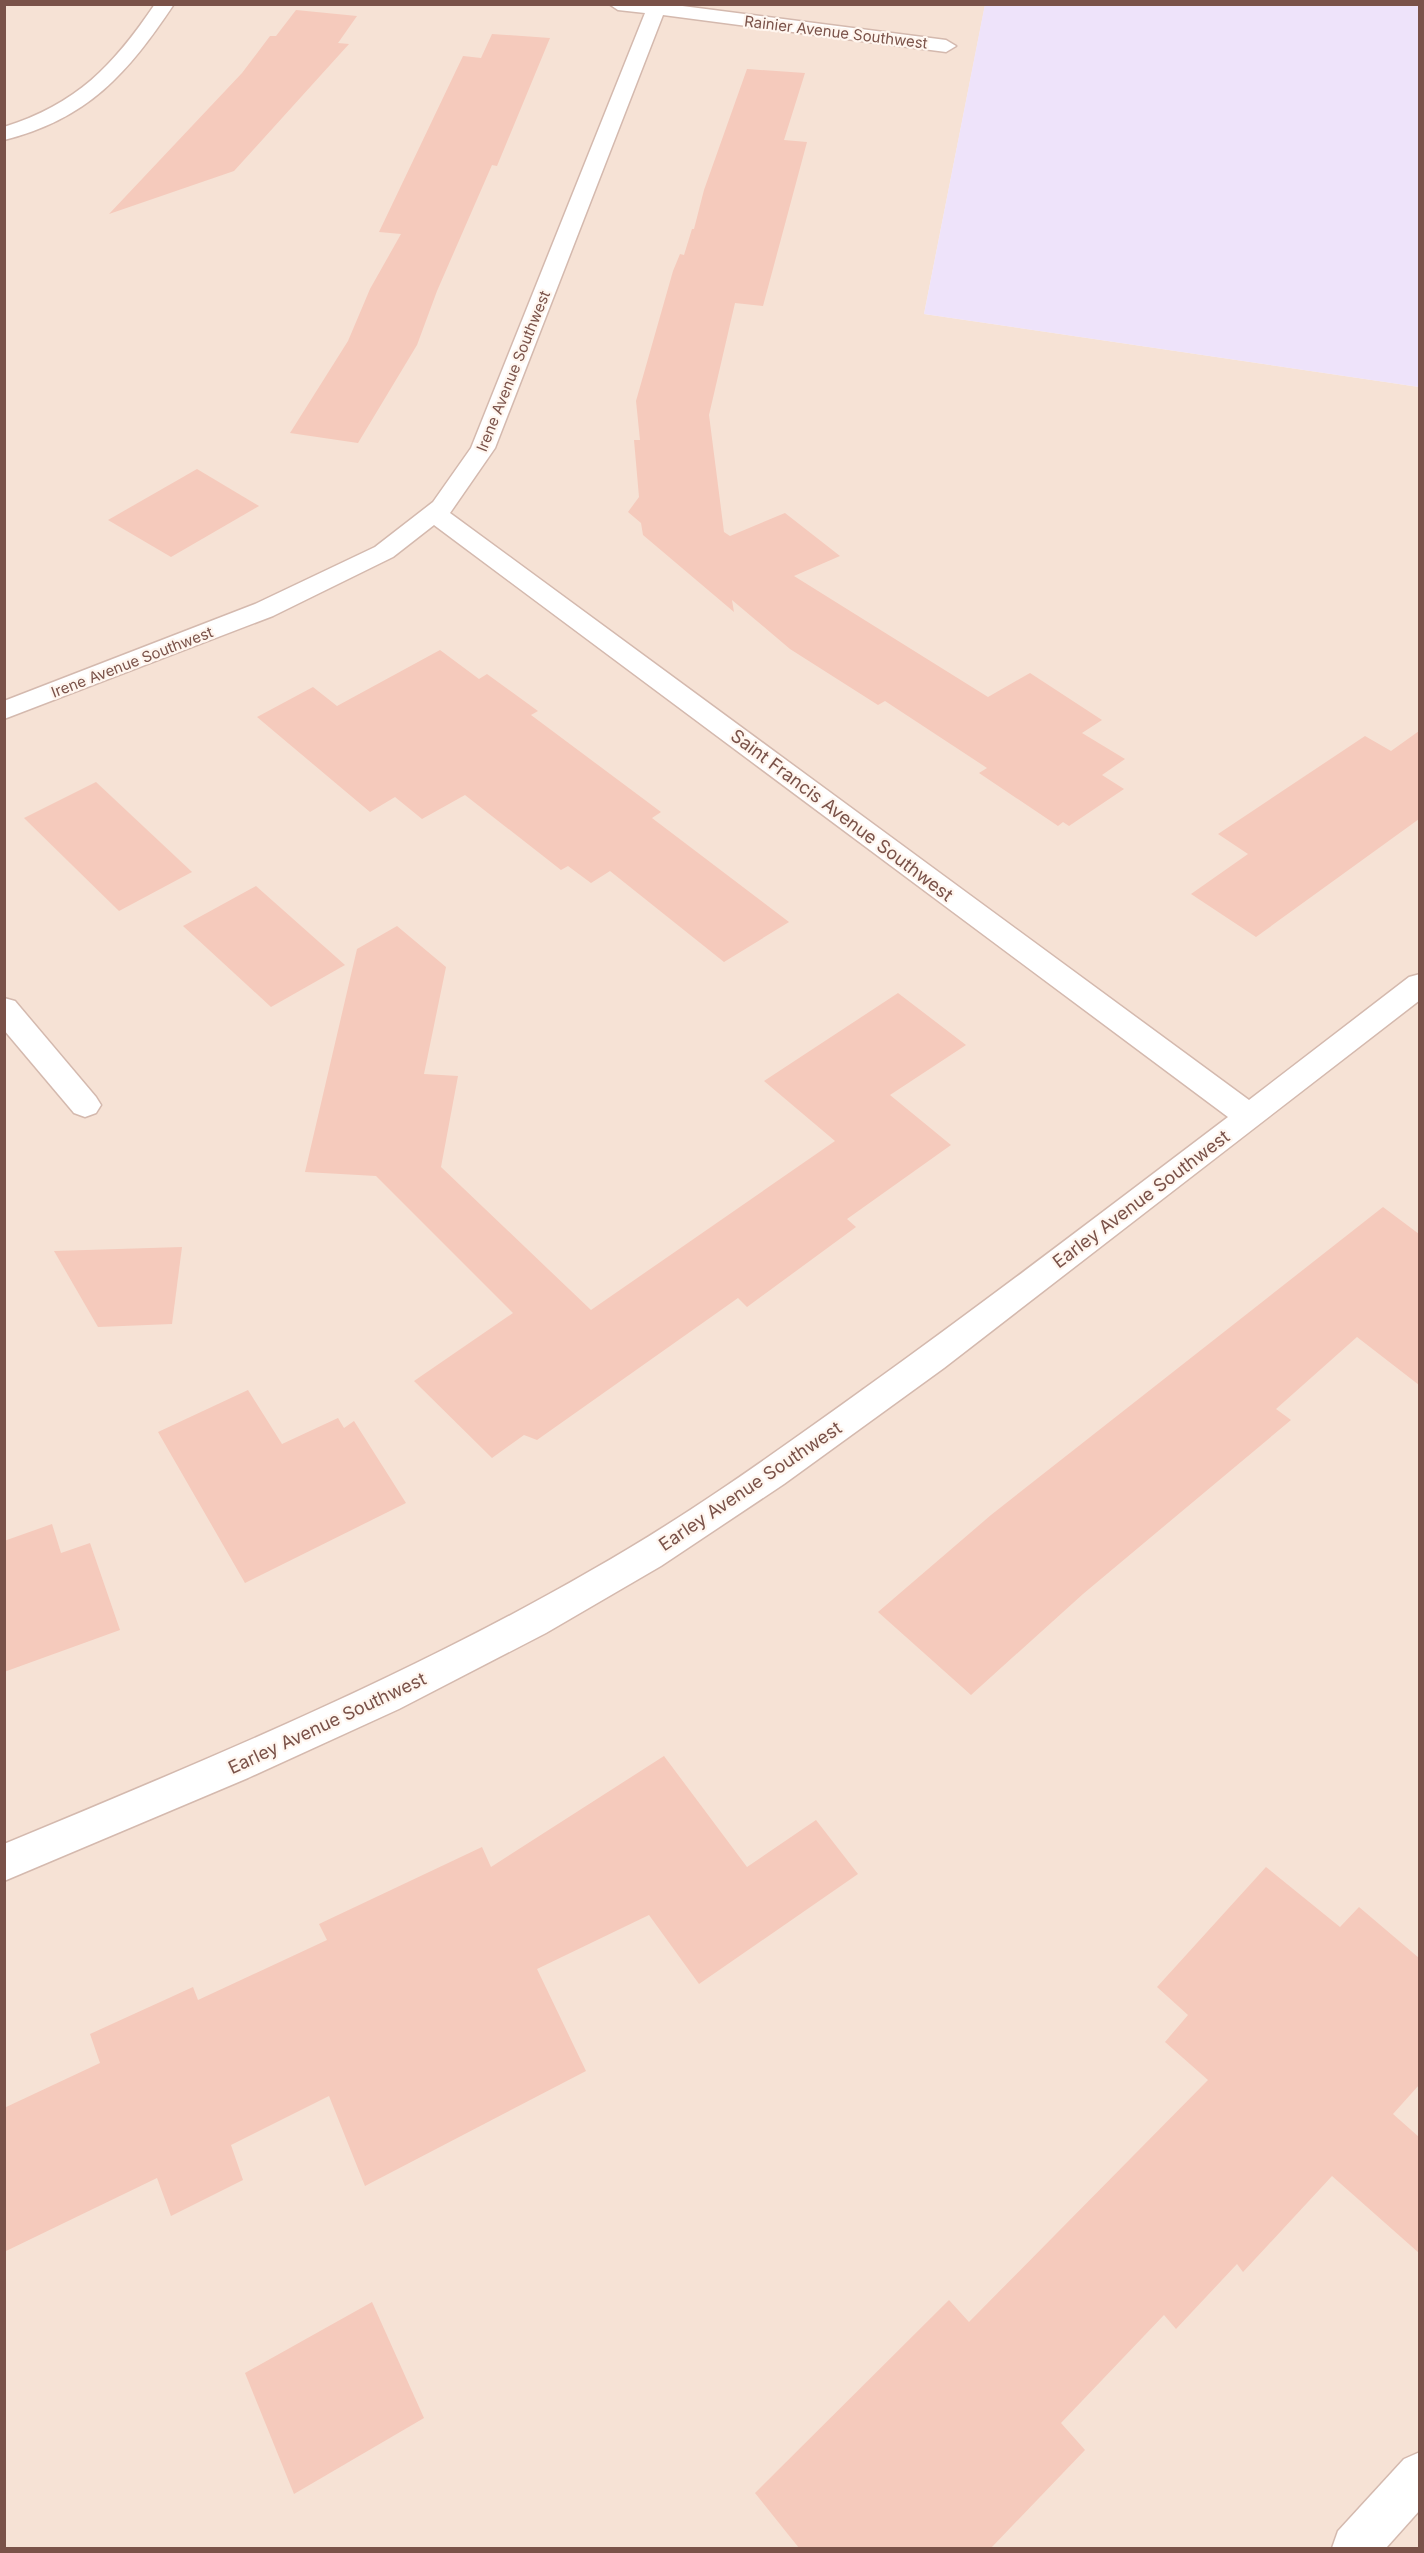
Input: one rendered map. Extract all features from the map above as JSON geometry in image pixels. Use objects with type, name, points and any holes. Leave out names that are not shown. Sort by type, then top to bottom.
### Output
[{"type":"street","points":[[4,134],[58,116],[102,87],[132,52],[165,4]]},
{"type":"street","name":"Rainier Avenue Southwest","points":[[618,4],[946,45]]},
{"type":"street","name":"Irene Avenue Southwest","points":[[4,711],[297,595],[384,552],[435,514],[462,482],[483,448],[656,9]]},
{"type":"street","name":"Saint Francis Avenue Southwest","points":[[435,514],[1249,1116]]},
{"type":"street","name":"Earley Avenue Southwest","points":[[4,1863],[284,1746],[383,1700],[605,1581],[739,1497],[827,1435],[993,1312],[1419,984]]},
{"type":"street","points":[[4,1009],[85,1105]]},
{"type":"street","points":[[1355,2548],[1419,2475]]},
{"type":"shaded area","points":[[985,4],[1419,5],[1419,387],[924,314]]},
{"type":"shaded area","points":[[5,5],[985,5],[924,314],[1419,387],[1419,2548],[5,2548]]},
{"type":"building","points":[[296,10],[357,16],[338,43],[349,44],[234,171],[109,214],[242,73],[270,36],[276,36]]},
{"type":"building","points":[[492,34],[550,38],[497,166],[492,165],[437,291],[417,345],[358,443],[290,433],[348,341],[370,289],[401,234],[379,232],[463,56],[481,58]]},
{"type":"building","points":[[747,69],[805,73],[784,140],[807,142],[763,306],[735,303],[709,415],[724,532],[730,536],[785,513],[840,556],[794,576],[988,697],[1030,673],[1102,720],[1082,733],[1125,759],[1102,775],[1124,789],[1069,826],[1063,822],[1058,826],[979,773],[987,768],[885,701],[878,705],[790,649],[732,600],[734,612],[643,535],[641,523],[628,512],[639,497],[634,440],[640,440],[636,401],[673,271],[680,254],[684,255],[692,229],[694,229],[704,190]]},
{"type":"building","points":[[197,469],[259,506],[171,557],[108,520]]},
{"type":"building","points":[[440,650],[479,679],[487,674],[538,711],[531,715],[661,812],[652,818],[789,922],[724,962],[610,871],[591,883],[568,866],[561,870],[465,795],[422,819],[395,797],[370,812],[257,717],[313,687],[337,706]]},
{"type":"building","points":[[1419,731],[1419,819],[1256,937],[1191,894],[1248,854],[1218,834],[1365,736],[1391,751]]},
{"type":"building","points":[[96,782],[192,872],[119,911],[24,818]]},
{"type":"building","points":[[256,886],[345,965],[271,1007],[183,926]]},
{"type":"building","points":[[397,926],[446,967],[424,1074],[458,1076],[441,1167],[591,1310],[835,1141],[764,1081],[898,993],[966,1045],[890,1095],[951,1145],[847,1219],[856,1227],[747,1307],[738,1298],[537,1440],[524,1435],[492,1458],[414,1381],[513,1313],[376,1176],[305,1172],[357,949]]},
{"type":"building","points":[[1383,1207],[1419,1234],[1419,1385],[1357,1337],[1276,1409],[1291,1420],[1083,1594],[971,1695],[878,1612],[991,1515]]},
{"type":"building","points":[[182,1247],[172,1324],[98,1327],[54,1251]]},
{"type":"building","points":[[248,1390],[282,1444],[338,1418],[344,1428],[354,1421],[406,1503],[245,1583],[158,1432]]},
{"type":"building","points":[[52,1524],[61,1553],[90,1543],[120,1630],[4,1672],[4,1541]]},
{"type":"building","points":[[664,1756],[747,1867],[816,1820],[858,1874],[699,1984],[649,1915],[537,1969],[586,2071],[365,2186],[329,2096],[231,2145],[243,2180],[171,2216],[157,2178],[4,2252],[4,2108],[100,2063],[90,2034],[193,1987],[198,2000],[327,1940],[319,1924],[482,1847],[491,1867]]},
{"type":"building","points":[[1266,1867],[1340,1927],[1359,1907],[1419,1958],[1419,2085],[1393,2114],[1419,2137],[1419,2253],[1332,2176],[1243,2272],[1237,2264],[1176,2329],[1164,2315],[1061,2423],[1085,2450],[991,2548],[799,2548],[755,2493],[949,2300],[969,2322],[1208,2080],[1165,2042],[1188,2015],[1157,1987]]},
{"type":"building","points":[[372,2302],[424,2418],[294,2494],[245,2373]]}]
